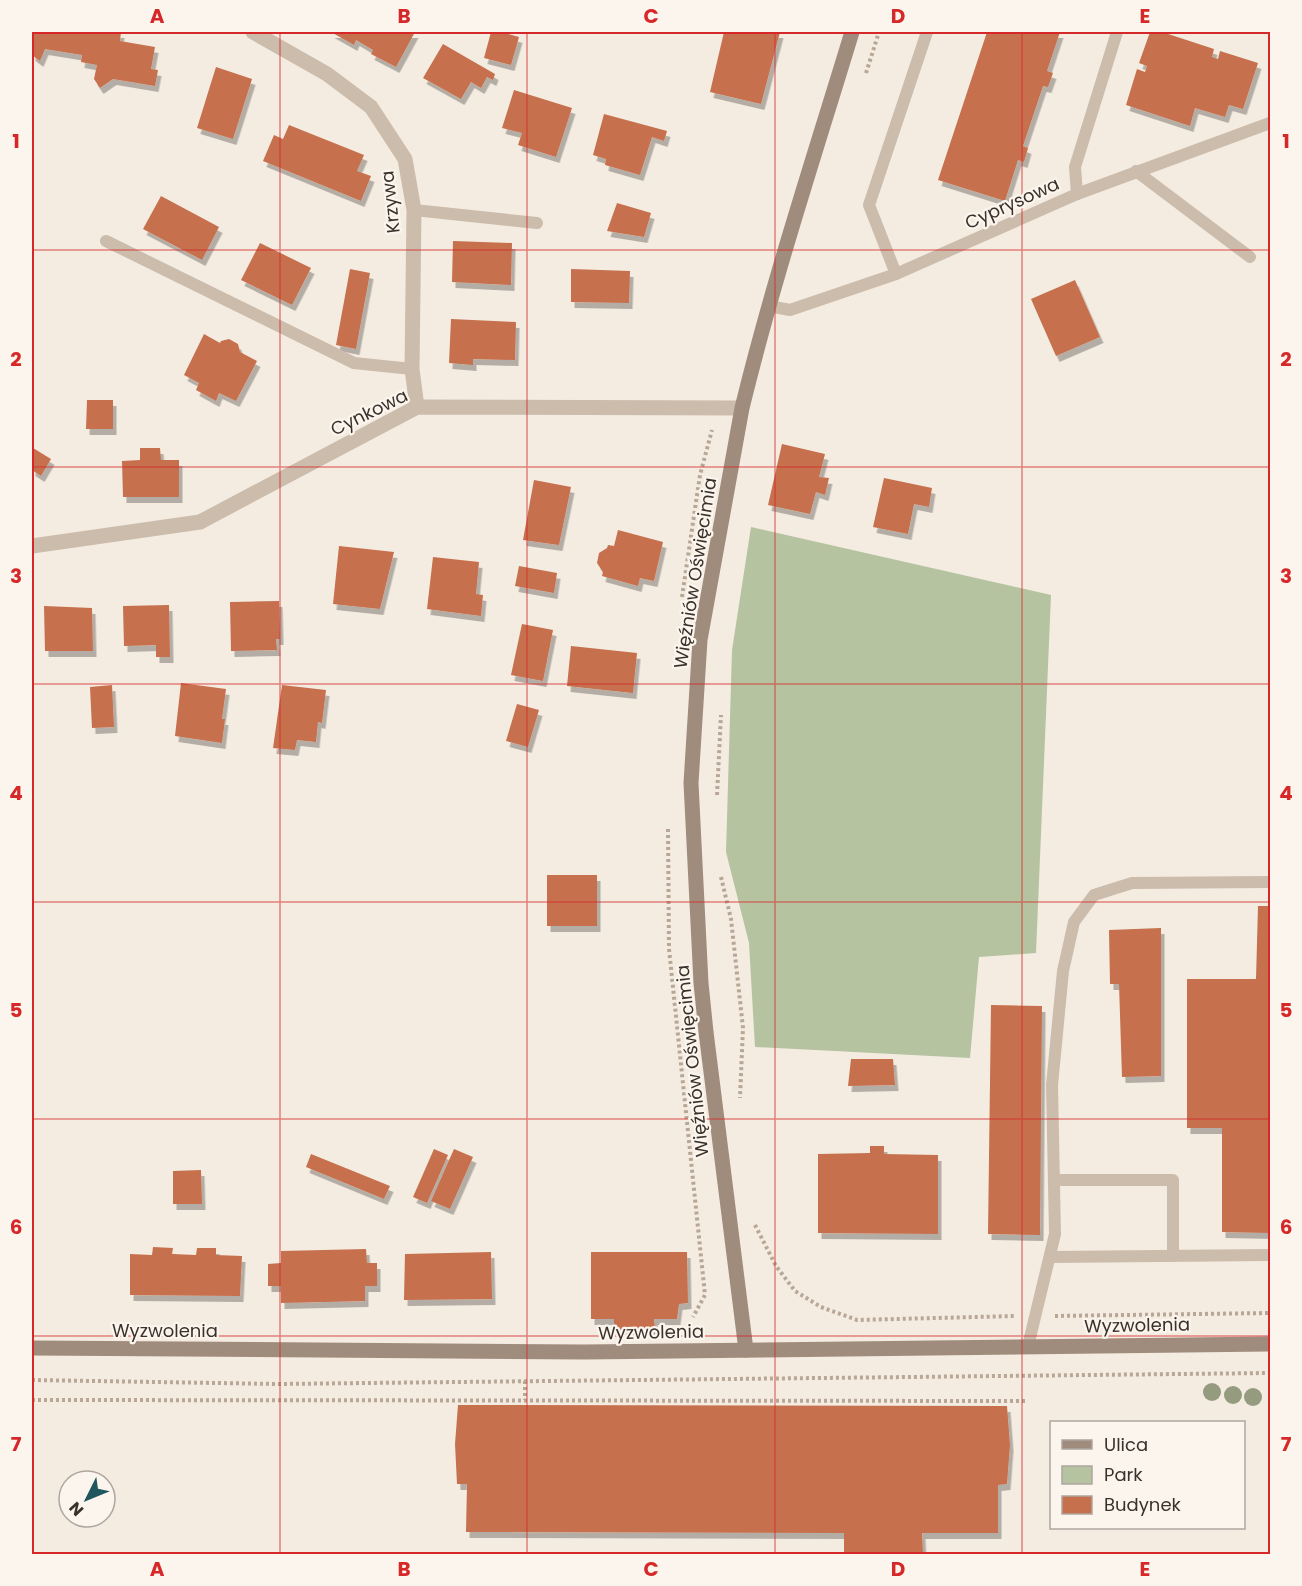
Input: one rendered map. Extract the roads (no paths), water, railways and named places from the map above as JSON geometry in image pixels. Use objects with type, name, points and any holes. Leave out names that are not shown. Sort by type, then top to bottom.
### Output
[{"type":"street","name":"Krzywa","points":[[253,32],[327,74],[371,107],[405,159],[414,210],[412,369],[417,407]]},
{"type":"street","name":"Więźniów Oświęcimia","points":[[746,1350],[706,1032],[691,783],[700,640],[742,408],[769,306],[852,32]]},
{"type":"street","name":"Cynkowa","points":[[32,546],[200,522],[417,407],[742,408]]},
{"type":"street","name":"Wyzwolenia","points":[[32,1348],[584,1352],[1270,1344]]},
{"type":"lane","points":[[896,274],[869,205],[927,32]]},
{"type":"lane","points":[[1077,194],[1075,167],[1117,32]]},
{"type":"lane","name":"Cyprysowa","points":[[769,306],[790,310],[896,274],[1077,194],[1270,123]]},
{"type":"lane","points":[[1136,171],[1250,257]]},
{"type":"lane","points":[[414,210],[537,223]]},
{"type":"lane","points":[[106,241],[354,363],[412,369]]},
{"type":"lane","points":[[1028,1346],[1055,1234],[1052,1085],[1063,971],[1074,922],[1094,895],[1132,883],[1270,882]]},
{"type":"lane","points":[[1055,1180],[1173,1180],[1173,1256]]},
{"type":"lane","points":[[1050,1257],[1270,1255]]}]
